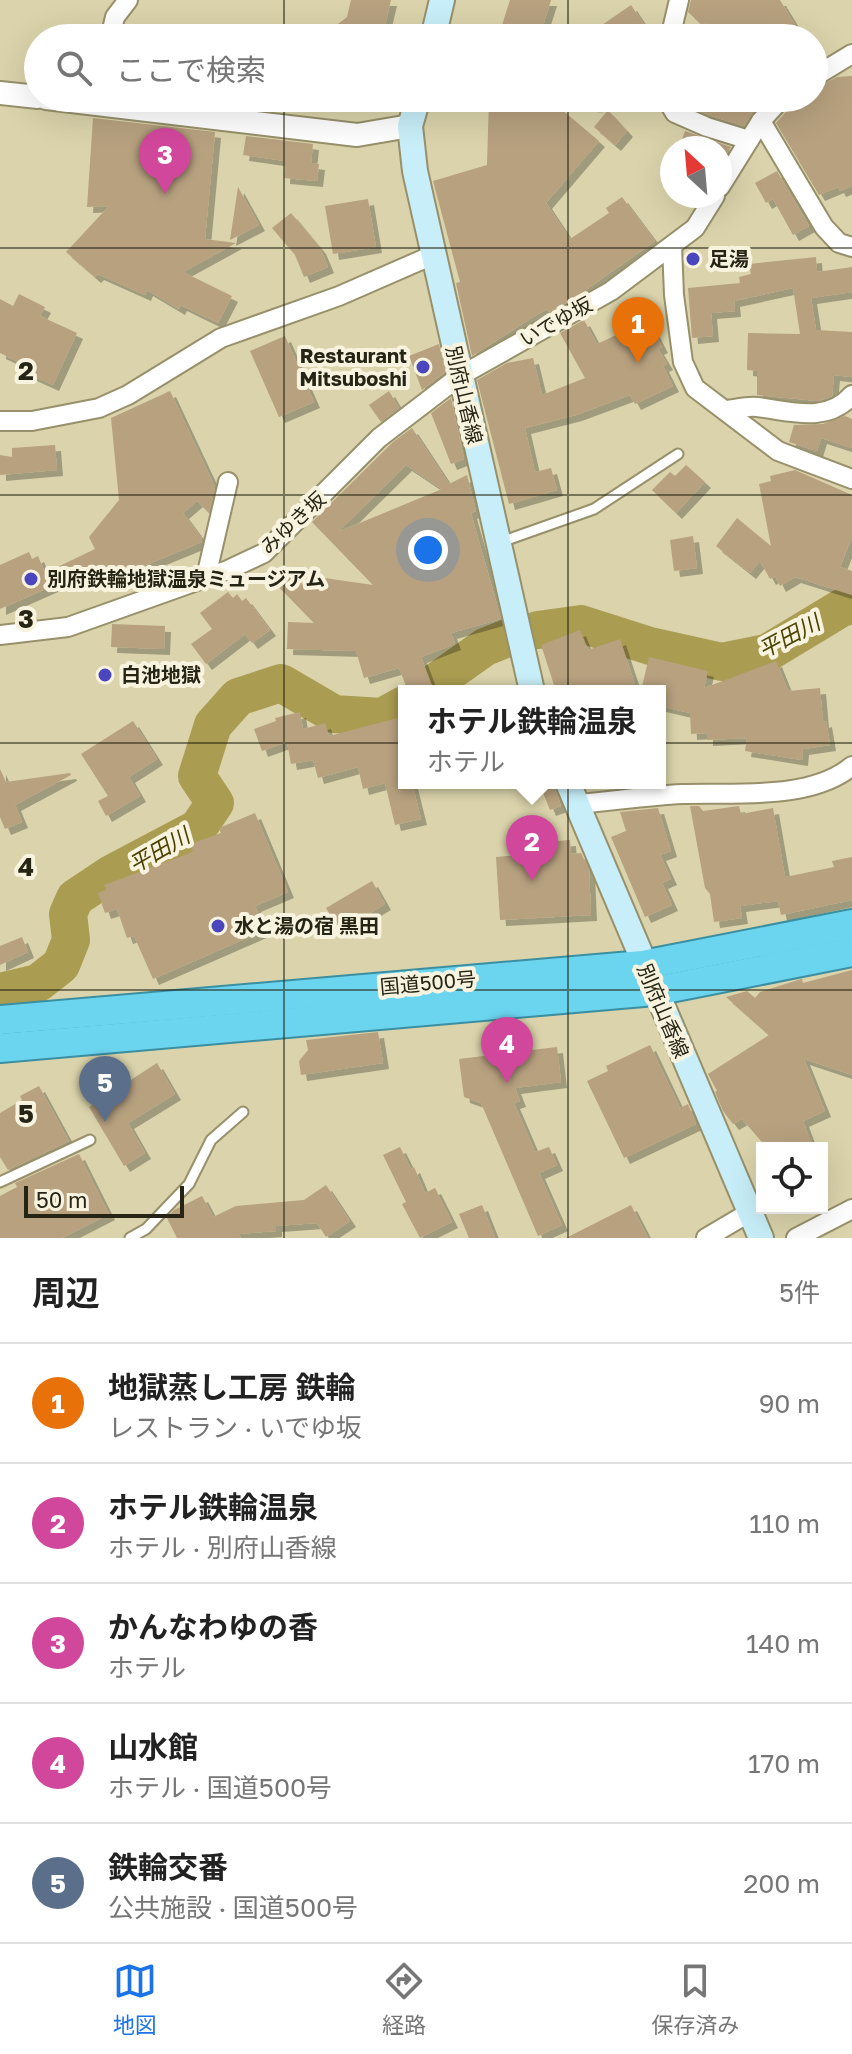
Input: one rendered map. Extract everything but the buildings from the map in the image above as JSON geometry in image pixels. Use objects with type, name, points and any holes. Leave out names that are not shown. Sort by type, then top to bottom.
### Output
[{"type":"highway","name":"国道500号","points":[[0,1020],[643,965],[852,924]]},
{"type":"highway","name":"国道500号","points":[[0,1048],[655,991],[852,952]]},
{"type":"main road","points":[[436,24],[442,0]]},
{"type":"main road","name":"別府山香線","points":[[414,112],[410,126],[415,171],[531,685]]},
{"type":"main road","name":"別府山香線","points":[[572,793],[761,1238]]},
{"type":"street","points":[[113,24],[128,0]]},
{"type":"street","points":[[673,24],[679,0]]},
{"type":"street","points":[[828,69],[852,54]]},
{"type":"street","points":[[0,93],[24,96]]},
{"type":"street","points":[[208,112],[357,135],[410,126]]},
{"type":"street","points":[[674,112],[707,127],[749,140]]},
{"type":"street","points":[[732,168],[769,112]]},
{"type":"street","points":[[761,121],[824,227],[839,243],[852,247]]},
{"type":"street","name":"いでゆ坂","points":[[460,376],[611,291],[695,228],[708,208]]},
{"type":"street","points":[[672,246],[674,295],[683,362],[695,388],[778,451],[852,479]]},
{"type":"street","points":[[0,421],[32,421],[99,408],[128,395],[221,338],[339,296],[433,255]]},
{"type":"street","name":"みゆき坂","points":[[0,635],[68,627],[264,553],[379,438],[460,376]]},
{"type":"street","points":[[726,410],[756,407],[801,415],[842,406],[852,395]]},
{"type":"street","points":[[206,577],[228,482]]},
{"type":"street","points":[[572,793],[680,795],[791,791],[840,776],[852,766]]},
{"type":"street","points":[[796,1238],[852,1209]]},
{"type":"street","points":[[706,1238],[750,1212]]},
{"type":"lane","points":[[497,543],[594,509],[678,454]]},
{"type":"lane","points":[[130,1238],[146,1229],[182,1193],[211,1140],[243,1112]]},
{"type":"lane","points":[[0,1182],[90,1140]]},
{"type":"waterway","name":"平田川","points":[[538,630],[581,624],[650,646],[722,662],[767,653],[843,607],[852,606]]},
{"type":"waterway","name":"平田川","points":[[431,685],[485,647],[515,635]]},
{"type":"waterway","name":"平田川","points":[[0,992],[38,983],[61,965],[71,940],[68,914],[75,898],[111,874],[198,828],[215,803],[197,776],[213,725],[238,697],[281,683],[334,714],[382,717],[398,708]]},
{"type":"place","name":"かんなわゆの香","points":[[165,194]]},
{"type":"place","name":"足湯","points":[[693,259]]},
{"type":"place","name":"地獄蒸し工房 鉄輪","points":[[638,363]]},
{"type":"place","name":"Restaurant Mitsuboshi","points":[[423,367]]},
{"type":"place","name":"別府鉄輪地獄温泉ミュージアム","points":[[31,579]]},
{"type":"place","name":"白池地獄","points":[[105,675]]},
{"type":"place","name":"ホテル鉄輪温泉","points":[[532,881]]},
{"type":"place","name":"水と湯の宿 黒田","points":[[218,926]]},
{"type":"place","name":"山水館","points":[[507,1083]]},
{"type":"place","name":"鉄輪交番","points":[[105,1122]]}]
